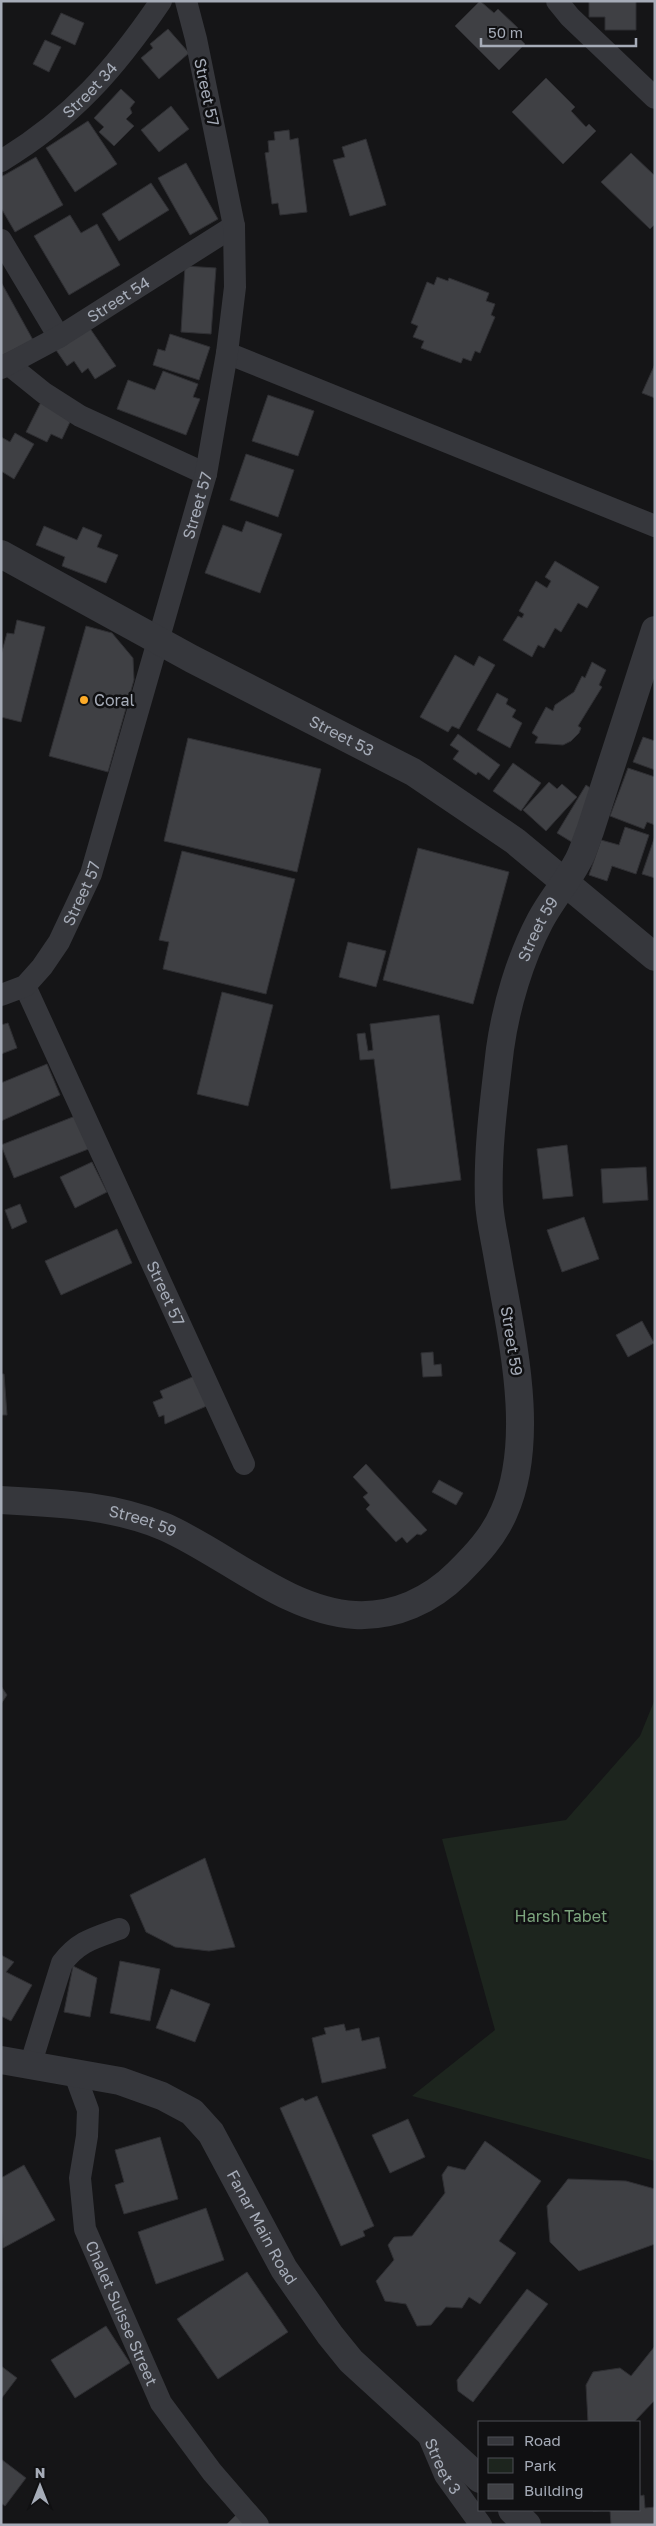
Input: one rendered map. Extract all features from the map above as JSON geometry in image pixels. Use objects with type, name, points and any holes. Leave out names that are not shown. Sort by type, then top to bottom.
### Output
[{"type":"street","name":"Street 34","points":[[1,161],[23,148],[79,104],[128,50],[161,1]]},
{"type":"street","name":"Street 57","points":[[1,995],[25,986],[42,967],[59,942],[91,874],[157,638],[206,474],[228,353],[235,287],[234,226],[196,38],[186,1]]},
{"type":"street","points":[[557,1],[570,17],[655,98]]},
{"type":"street","name":"Street 54","points":[[5,366],[58,337],[234,226]]},
{"type":"street","points":[[1,240],[58,337]]},
{"type":"street","points":[[228,353],[655,526]]},
{"type":"street","points":[[5,366],[80,416],[206,474]]},
{"type":"street","name":"Street 53","points":[[1,554],[157,638],[192,659],[413,772],[515,841],[654,956]]},
{"type":"street","name":"Street 59","points":[[1,1500],[74,1504],[122,1513],[162,1526],[293,1598],[325,1610],[354,1615],[385,1614],[416,1604],[442,1589],[482,1550],[504,1512],[514,1479],[522,1416],[515,1355],[490,1206],[489,1159],[501,1044],[513,990],[540,921],[578,861],[590,831],[655,630]]},
{"type":"street","name":"Street 57","points":[[25,986],[244,1464]]},
{"type":"street","points":[[30,2066],[62,1963],[71,1951],[86,1940],[119,1930]]},
{"type":"street","name":"Fanar Main Road","points":[[1,2060],[120,2081],[182,2105],[201,2120],[212,2133],[284,2269],[351,2361],[478,2477]]},
{"type":"street","name":"Chalet Suisse Street","points":[[74,2072],[88,2110],[88,2136],[80,2178],[85,2229],[161,2403],[212,2472],[258,2525]]},
{"type":"street","name":"Street 3","points":[[426,2429],[444,2475],[481,2525]]},
{"type":"street","points":[[513,2511],[527,2525]]},
{"type":"green space","name":"Harsh Tabet","points":[[655,1699],[655,2161],[412,2096],[495,2030],[442,1839],[566,1820],[640,1736]]},
{"type":"building","points":[[480,1],[494,13],[498,9],[518,28],[513,32],[525,44],[499,70],[455,26]]},
{"type":"building","points":[[589,1],[636,1],[636,30],[605,30],[605,17],[589,17]]},
{"type":"building","points":[[61,13],[84,23],[75,45],[51,34]]},
{"type":"building","points":[[168,29],[189,53],[159,79],[141,58],[153,48],[150,44]]},
{"type":"building","points":[[45,40],[61,47],[49,72],[33,64]]},
{"type":"building","points":[[546,78],[575,107],[571,111],[586,127],[589,124],[596,131],[563,164],[512,112]]},
{"type":"building","points":[[121,89],[135,102],[130,108],[132,113],[126,119],[134,126],[114,146],[99,132],[104,127],[94,118]]},
{"type":"building","points":[[171,106],[189,129],[159,152],[141,130]]},
{"type":"building","points":[[88,121],[117,164],[75,192],[46,148]]},
{"type":"building","points":[[289,130],[290,140],[298,138],[307,212],[280,215],[278,203],[272,204],[265,153],[269,152],[268,141],[275,140],[274,132]]},
{"type":"building","points":[[366,139],[386,205],[350,216],[333,160],[345,157],[342,147]]},
{"type":"building","points":[[631,153],[655,176],[655,224],[650,229],[601,182]]},
{"type":"building","points":[[36,157],[63,205],[15,232],[1,208],[1,177]]},
{"type":"building","points":[[186,163],[218,219],[190,235],[158,178]]},
{"type":"building","points":[[151,183],[169,210],[119,241],[102,214]]},
{"type":"building","points":[[70,215],[81,233],[97,224],[120,265],[69,295],[34,236]]},
{"type":"building","points":[[185,266],[216,268],[211,334],[181,332]]},
{"type":"building","points":[[437,277],[448,281],[449,278],[489,293],[486,301],[495,304],[491,315],[495,317],[480,353],[475,351],[471,361],[463,358],[461,363],[421,348],[424,341],[413,337],[418,326],[411,323],[427,282],[434,285]]},
{"type":"building","points":[[1,282],[33,340],[1,356]]},
{"type":"building","points":[[89,327],[116,366],[95,379],[88,368],[82,373],[74,361],[67,366],[56,350]]},
{"type":"building","points":[[170,334],[210,347],[199,380],[153,365],[158,349],[165,351]]},
{"type":"building","points":[[655,364],[655,398],[642,393]]},
{"type":"building","points":[[163,371],[198,384],[193,397],[200,399],[186,435],[117,409],[128,380],[155,390]]},
{"type":"building","points":[[268,395],[314,411],[298,456],[252,441]]},
{"type":"building","points":[[42,400],[70,422],[62,439],[51,434],[47,442],[26,432]]},
{"type":"building","points":[[15,433],[34,444],[14,479],[1,471],[1,437],[10,442]]},
{"type":"building","points":[[246,454],[294,470],[278,517],[230,500]]},
{"type":"building","points":[[246,521],[282,534],[260,593],[205,573],[223,525],[242,532]]},
{"type":"building","points":[[44,526],[77,540],[83,527],[102,535],[97,547],[118,555],[106,583],[62,566],[65,557],[36,545]]},
{"type":"building","points":[[555,561],[599,587],[587,608],[578,603],[561,632],[555,628],[544,648],[538,645],[532,657],[503,640],[518,616],[522,618],[524,614],[519,611],[536,581],[547,588],[551,581],[545,577]]},
{"type":"building","points":[[17,620],[45,627],[21,722],[1,717],[1,655],[7,633],[14,634]]},
{"type":"building","points":[[86,626],[112,633],[133,658],[134,680],[108,772],[49,756]]},
{"type":"building","points":[[455,655],[474,666],[479,656],[495,665],[459,729],[452,726],[448,732],[420,717]]},
{"type":"building","points":[[592,662],[606,670],[599,685],[602,687],[578,726],[581,728],[579,733],[571,741],[563,745],[535,743],[538,737],[532,733],[546,707],[553,711],[555,705],[574,692],[582,676],[585,678]]},
{"type":"building","points":[[497,693],[508,699],[506,704],[516,710],[512,717],[522,723],[510,748],[477,730]]},
{"type":"building","points":[[458,734],[500,765],[489,780],[478,772],[476,775],[453,759],[459,751],[450,745]]},
{"type":"building","points":[[643,737],[655,741],[655,770],[633,762]]},
{"type":"building","points":[[188,738],[321,769],[297,872],[164,841]]},
{"type":"building","points":[[513,763],[541,783],[521,811],[493,791]]},
{"type":"building","points":[[628,768],[655,777],[655,825],[647,822],[644,829],[610,816]]},
{"type":"building","points":[[549,782],[557,789],[562,784],[577,797],[546,831],[523,810]]},
{"type":"building","points":[[586,785],[599,794],[575,844],[557,833]]},
{"type":"building","points":[[625,827],[649,835],[636,874],[612,866],[607,881],[589,875],[601,840],[619,845]]},
{"type":"building","points":[[655,836],[655,878],[642,874]]},
{"type":"building","points":[[418,848],[509,872],[473,1004],[383,980]]},
{"type":"building","points":[[182,851],[295,879],[266,994],[163,969],[169,942],[159,940]]},
{"type":"building","points":[[348,942],[386,951],[376,987],[339,977]]},
{"type":"building","points":[[222,992],[273,1005],[248,1106],[197,1094]]},
{"type":"building","points":[[439,1015],[461,1180],[391,1189],[374,1059],[360,1060],[357,1034],[365,1033],[368,1051],[373,1050],[370,1024]]},
{"type":"building","points":[[8,1023],[17,1048],[1,1054],[1,1025]]},
{"type":"building","points":[[47,1064],[60,1095],[1,1121],[1,1083]]},
{"type":"building","points":[[78,1115],[91,1148],[14,1178],[1,1145]]},
{"type":"building","points":[[567,1145],[573,1196],[543,1199],[537,1149]]},
{"type":"building","points":[[92,1162],[107,1192],[75,1208],[60,1177]]},
{"type":"building","points":[[646,1167],[648,1200],[603,1203],[601,1169]]},
{"type":"building","points":[[20,1204],[27,1222],[12,1229],[5,1210]]},
{"type":"building","points":[[584,1217],[599,1259],[562,1272],[547,1230]]},
{"type":"building","points":[[117,1229],[132,1263],[61,1295],[45,1261]]},
{"type":"building","points":[[642,1321],[654,1343],[628,1357],[616,1335]]},
{"type":"building","points":[[433,1352],[434,1365],[441,1364],[442,1376],[423,1377],[421,1353]]},
{"type":"building","points":[[1,1374],[4,1374],[7,1415],[1,1415]]},
{"type":"building","points":[[197,1375],[209,1405],[165,1424],[164,1415],[159,1417],[153,1402],[163,1398],[160,1391]]},
{"type":"building","points":[[366,1464],[427,1530],[421,1535],[417,1534],[407,1543],[402,1537],[396,1542],[366,1509],[370,1505],[363,1497],[368,1493],[353,1477]]},
{"type":"building","points":[[439,1480],[463,1493],[456,1505],[432,1492]]},
{"type":"building","points":[[1,1686],[7,1695],[1,1704]]},
{"type":"building","points":[[205,1858],[235,1947],[209,1951],[175,1947],[146,1932],[130,1895]]},
{"type":"building","points":[[1,1955],[14,1962],[6,1972],[32,1985],[11,2021],[1,2016]]},
{"type":"building","points":[[120,1961],[160,1969],[150,2021],[110,2013]]},
{"type":"building","points":[[73,1966],[97,1978],[90,2017],[64,2012]]},
{"type":"building","points":[[171,1989],[210,2004],[195,2042],[156,2028]]},
{"type":"building","points":[[344,2024],[346,2031],[359,2028],[362,2041],[379,2037],[386,2068],[322,2083],[312,2038],[326,2034],[324,2028]]},
{"type":"building","points":[[317,2096],[374,2226],[363,2231],[365,2236],[341,2246],[280,2108],[303,2098],[305,2101]]},
{"type":"building","points":[[408,2119],[425,2157],[390,2173],[372,2135]]},
{"type":"building","points":[[160,2137],[178,2199],[124,2214],[115,2185],[124,2182],[115,2150]]},
{"type":"building","points":[[485,2141],[541,2181],[499,2241],[516,2253],[480,2304],[469,2297],[462,2308],[446,2307],[431,2325],[417,2326],[406,2304],[385,2301],[376,2281],[394,2260],[388,2245],[394,2237],[412,2236],[445,2193],[442,2175],[448,2166],[465,2170]]},
{"type":"building","points":[[24,2165],[55,2220],[3,2248],[1,2178]]},
{"type":"building","points":[[568,2179],[626,2181],[655,2189],[655,2244],[579,2271],[550,2242],[547,2206]]},
{"type":"building","points":[[206,2208],[224,2260],[156,2284],[138,2232]]},
{"type":"building","points":[[247,2272],[288,2332],[218,2379],[177,2319]]},
{"type":"building","points":[[527,2289],[548,2304],[473,2402],[458,2391],[457,2380]]},
{"type":"building","points":[[106,2326],[130,2363],[75,2398],[51,2360]]},
{"type":"building","points":[[655,2346],[655,2400],[635,2421],[588,2421],[586,2385],[593,2372],[620,2368],[631,2376]]},
{"type":"building","points":[[1,2366],[17,2378],[1,2399]]},
{"type":"building","points":[[1,2459],[26,2478],[5,2506],[1,2503]]},
{"type":"building","points":[[644,2495],[645,2508],[655,2507],[655,2525],[611,2525],[610,2511],[641,2511],[641,2496]]},
{"type":"building","points":[[238,2513],[250,2525],[226,2525]]},
{"type":"place","name":"Coral","points":[[84,700]]}]
